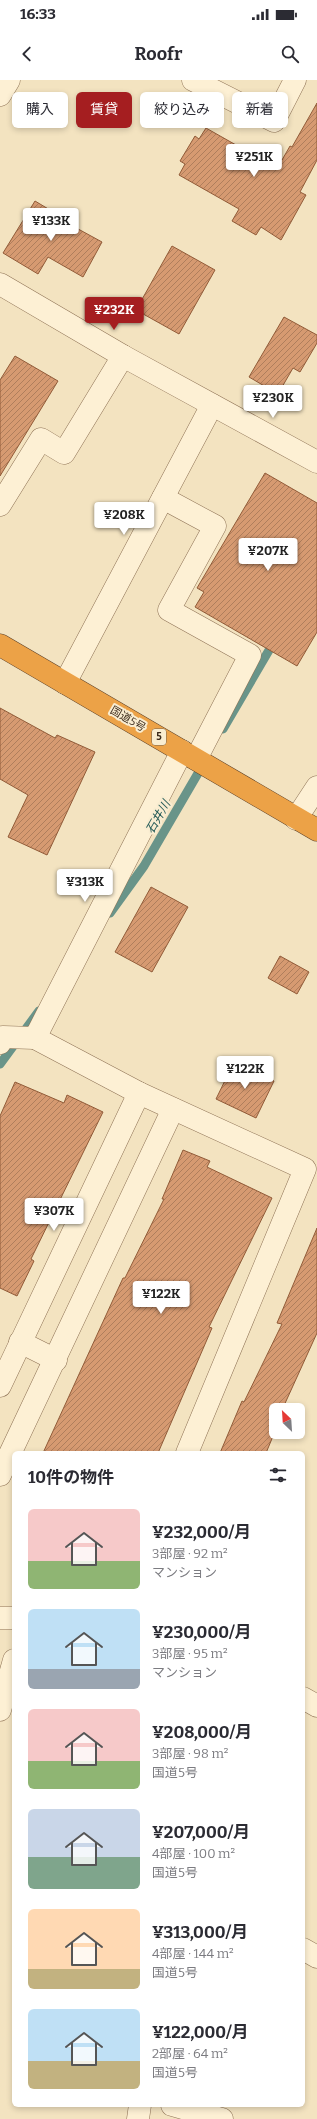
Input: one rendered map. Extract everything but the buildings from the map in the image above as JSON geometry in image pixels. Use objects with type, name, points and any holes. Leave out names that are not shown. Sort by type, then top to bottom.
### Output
[{"type":"highway","name":"国道5号","points":[[0,645],[317,830]]},
{"type":"street","points":[[193,80],[274,121],[296,80]]},
{"type":"street","points":[[0,284],[123,356],[317,462]]},
{"type":"street","points":[[0,505],[41,439],[64,453],[123,356]]},
{"type":"street","points":[[65,683],[212,405]]},
{"type":"street","points":[[35,1038],[189,755],[250,655],[169,610],[215,526],[163,498]]},
{"type":"street","points":[[296,818],[317,787]]},
{"type":"street","points":[[0,1043],[3,1037],[35,1038],[139,1093],[305,1170],[188,1451]]},
{"type":"street","points":[[0,1386],[139,1093]]},
{"type":"street","points":[[0,1475],[56,1360],[173,1109]]},
{"type":"street","points":[[20,1342],[56,1360]]},
{"type":"street","points":[[0,1618],[12,1618]]},
{"type":"street","points":[[0,1710],[12,1667]]},
{"type":"street","points":[[305,1699],[317,1706]]},
{"type":"street","points":[[305,1950],[317,1957]]},
{"type":"street","points":[[138,2119],[140,2107]]},
{"type":"street","points":[[179,2107],[222,2119]]},
{"type":"waterway","name":"石井川","points":[[223,729],[275,640]]},
{"type":"waterway","name":"石井川","points":[[110,913],[144,866],[204,763]]},
{"type":"waterway","name":"石井川","points":[[0,1064],[39,1011]]}]
